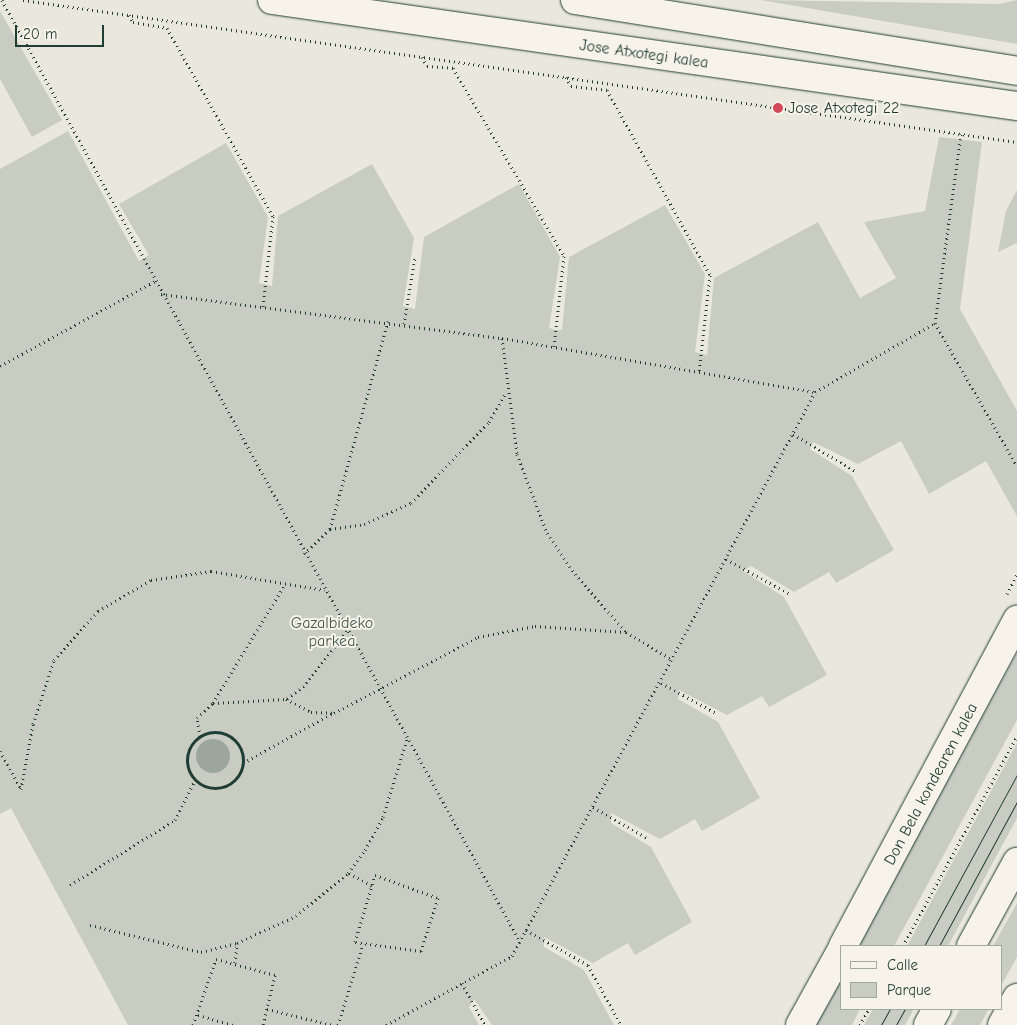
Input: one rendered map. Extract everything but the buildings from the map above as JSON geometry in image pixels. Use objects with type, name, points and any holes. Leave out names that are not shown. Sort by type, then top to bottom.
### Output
[{"type":"main road","name":"Jose Atxotegi kalea","points":[[272,0],[1017,106]]},
{"type":"main road","points":[[575,0],[1017,71]]},
{"type":"main road","name":"Don Bela kondearen kalea","points":[[844,945],[1017,620]]},
{"type":"main road","points":[[972,945],[1017,862]]},
{"type":"main road","points":[[800,1025],[840,953]]},
{"type":"main road","points":[[1002,1025],[1017,998]]},
{"type":"main road","points":[[928,1025],[936,1010]]},
{"type":"path","points":[[2,0],[161,294],[520,942]]},
{"type":"path","points":[[23,0],[1017,142]]},
{"type":"path","points":[[129,15],[133,22],[167,28],[273,216],[263,306]]},
{"type":"path","points":[[422,57],[427,66],[452,68],[564,256],[554,346]]},
{"type":"path","points":[[566,77],[571,86],[606,90],[710,275],[700,373]]},
{"type":"path","points":[[961,134],[934,323],[1017,466]]},
{"type":"path","points":[[404,324],[415,257]]},
{"type":"path","points":[[0,366],[155,281]]},
{"type":"path","points":[[161,294],[502,338],[815,392]]},
{"type":"path","points":[[304,554],[330,529],[388,322]]},
{"type":"path","points":[[386,1025],[512,956],[661,683],[815,392],[934,323]]},
{"type":"path","points":[[502,338],[506,393],[517,454],[547,533],[575,574],[626,632],[673,660]]},
{"type":"path","points":[[330,529],[364,524],[411,504],[489,422],[506,393]]},
{"type":"path","points":[[793,434],[857,472]]},
{"type":"path","points":[[726,559],[790,594]]},
{"type":"path","points":[[0,751],[21,790],[33,724],[54,660],[106,607],[151,580],[211,571],[324,590]]},
{"type":"path","points":[[200,736],[197,718],[213,703],[285,584]]},
{"type":"path","points":[[195,780],[220,788],[235,779],[243,763],[334,713],[380,691],[409,671],[478,637],[535,626],[626,632]]},
{"type":"path","points":[[286,699],[304,686],[347,631]]},
{"type":"path","points":[[661,683],[716,714]]},
{"type":"path","points":[[213,703],[286,699],[311,712],[334,713]]},
{"type":"path","points":[[70,885],[175,820],[195,780],[187,756],[200,736],[210,732],[230,736],[238,743],[243,763]]},
{"type":"path","points":[[904,945],[1017,736]]},
{"type":"path","points":[[90,926],[201,952],[237,943],[296,916],[348,873],[383,817],[407,739]]},
{"type":"path","points":[[593,807],[649,839]]},
{"type":"path","points":[[348,873],[372,886]]},
{"type":"path","points":[[375,874],[438,898],[421,951],[363,944],[355,942],[375,874]]},
{"type":"path","points":[[526,930],[588,965],[621,1025]]},
{"type":"path","points":[[235,963],[237,943]]},
{"type":"path","points":[[338,1025],[363,944]]},
{"type":"path","points":[[193,1025],[216,959],[275,975],[263,1025]]},
{"type":"path","points":[[462,983],[485,1025]]},
{"type":"path","points":[[267,1009],[332,1025]]},
{"type":"path","points":[[860,1025],[868,1010]]},
{"type":"path","points":[[198,1015],[234,1025]]},
{"type":"green space","points":[[761,0],[999,4],[1017,0],[1017,44]]},
{"type":"green space","points":[[0,11],[62,120],[32,137],[0,79]]},
{"type":"green space","name":"Gazalbideko parkea","points":[[68,131],[139,261],[149,255],[119,204],[226,143],[268,217],[259,283],[272,286],[278,216],[372,164],[414,238],[403,306],[415,309],[424,237],[519,184],[560,257],[549,328],[556,330],[562,330],[569,257],[665,205],[705,274],[695,352],[707,355],[714,278],[818,222],[860,298],[896,278],[864,222],[925,211],[939,137],[982,142],[960,309],[1017,411],[1017,516],[986,461],[929,494],[901,441],[858,464],[813,442],[810,449],[852,476],[894,550],[836,583],[829,572],[794,592],[751,566],[743,571],[784,597],[827,675],[769,707],[762,696],[727,715],[679,690],[678,699],[718,722],[760,798],[702,831],[695,819],[660,839],[611,813],[611,823],[651,847],[692,922],[635,955],[628,943],[593,963],[544,937],[544,947],[584,970],[614,1025],[492,1025],[474,999],[469,1007],[479,1025],[128,1025],[11,808],[0,814],[0,169]]},
{"type":"green space","points":[[1017,190],[1017,243],[998,252],[1006,211]]},
{"type":"green space","points":[[1017,652],[1017,720],[895,945],[858,945]]},
{"type":"green space","points":[[1017,743],[1017,818],[949,945],[908,945]]},
{"type":"green space","points":[[1017,903],[1017,957],[1002,984],[1002,945],[994,945]]},
{"type":"green space","points":[[840,979],[840,1010],[860,1010],[852,1025],[815,1025]]},
{"type":"green space","points":[[872,1010],[913,1010],[905,1025],[864,1025]]},
{"type":"green space","points":[[959,1010],[988,1010],[980,1025],[951,1025]]},
{"type":"shaded area","points":[[213,739],[225,744],[230,756],[225,768],[213,773],[201,768],[196,756],[201,744]]},
{"type":"tram line","points":[[925,945],[1017,775]]},
{"type":"tram line","points":[[940,945],[1017,802]]},
{"type":"tram line","points":[[881,1025],[889,1010]]},
{"type":"tram line","points":[[896,1025],[904,1010]]},
{"type":"place","name":"Jose Atxotegi 22","points":[[778,108]]}]
